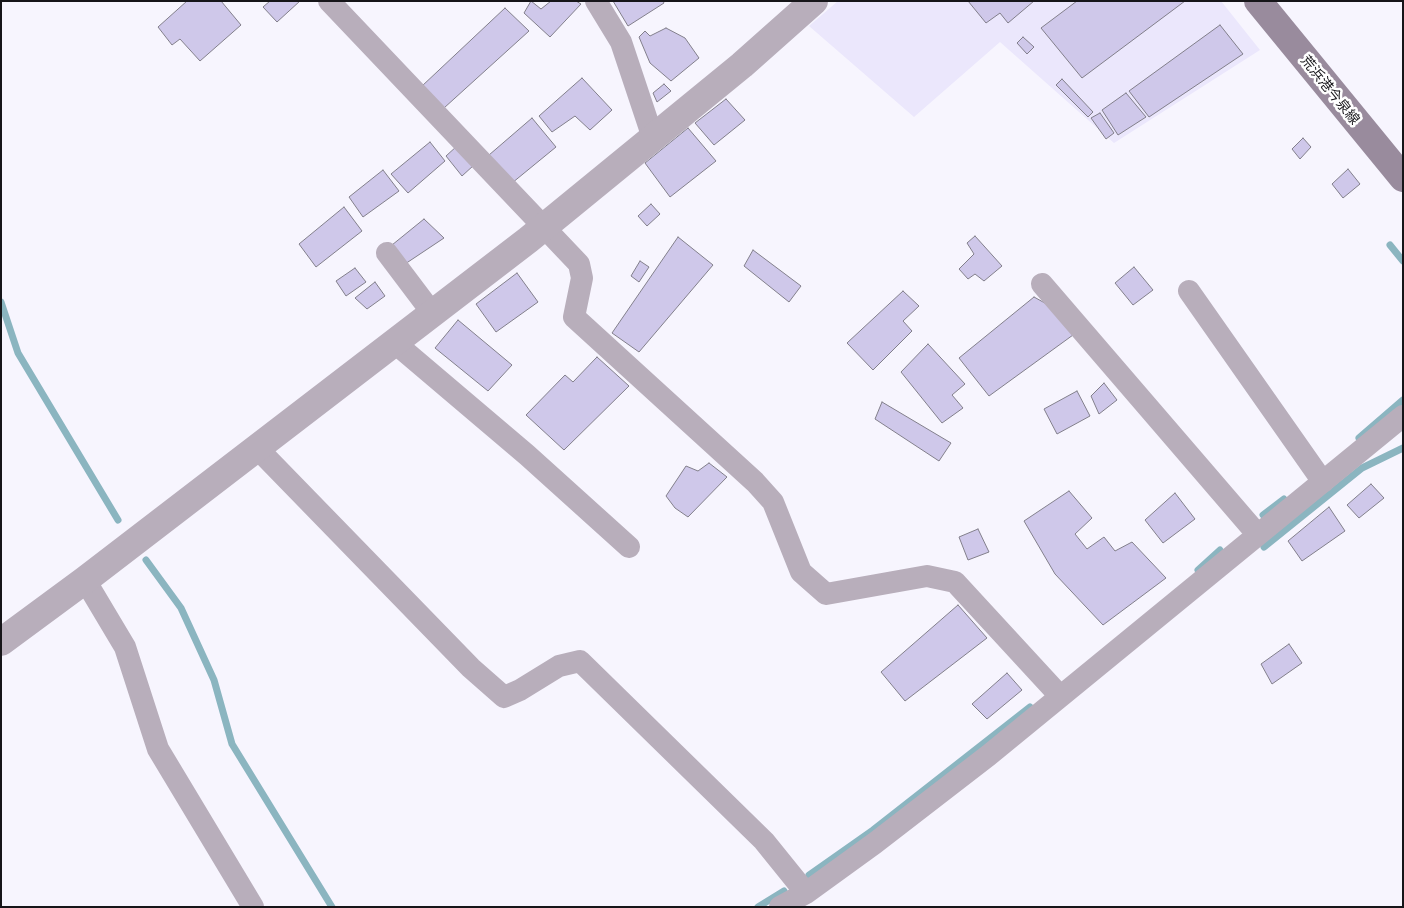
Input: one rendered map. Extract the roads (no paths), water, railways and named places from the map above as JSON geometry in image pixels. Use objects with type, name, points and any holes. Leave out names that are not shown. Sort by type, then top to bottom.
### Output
[{"type":"main road","name":"荒浜港今泉線","points":[[1258,1],[1403,178]]},
{"type":"street","points":[[328,1],[579,264],[582,278],[574,317],[755,482],[773,502],[801,572],[826,594],[927,576],[955,582],[1060,696]]},
{"type":"street","points":[[596,1],[620,42],[653,138]]},
{"type":"street","points":[[1,642],[85,580],[544,228],[814,1]]},
{"type":"street","points":[[386,253],[433,314]]},
{"type":"street","points":[[1042,284],[1258,534]]},
{"type":"street","points":[[1189,292],[1323,482]]},
{"type":"street","points":[[395,343],[527,455],[629,547]]},
{"type":"street","points":[[780,907],[806,893],[974,766],[1208,578],[1258,534],[1403,416]]},
{"type":"street","points":[[256,447],[471,668],[504,696],[520,690],[559,666],[580,660],[764,841],[806,893]]},
{"type":"street","points":[[85,580],[125,647],[158,749],[254,907]]},
{"type":"waterway","points":[[1390,245],[1403,261]]},
{"type":"waterway","points":[[1,302],[18,353],[118,520]]},
{"type":"waterway","points":[[1359,438],[1403,400]]},
{"type":"waterway","points":[[1264,547],[1362,468],[1403,448]]},
{"type":"waterway","points":[[1263,515],[1284,499]]},
{"type":"waterway","points":[[1198,570],[1220,550]]},
{"type":"waterway","points":[[146,560],[181,608],[214,680],[232,744],[332,907]]},
{"type":"waterway","points":[[809,875],[873,830],[1030,707]]},
{"type":"waterway","points":[[758,907],[784,891]]}]
